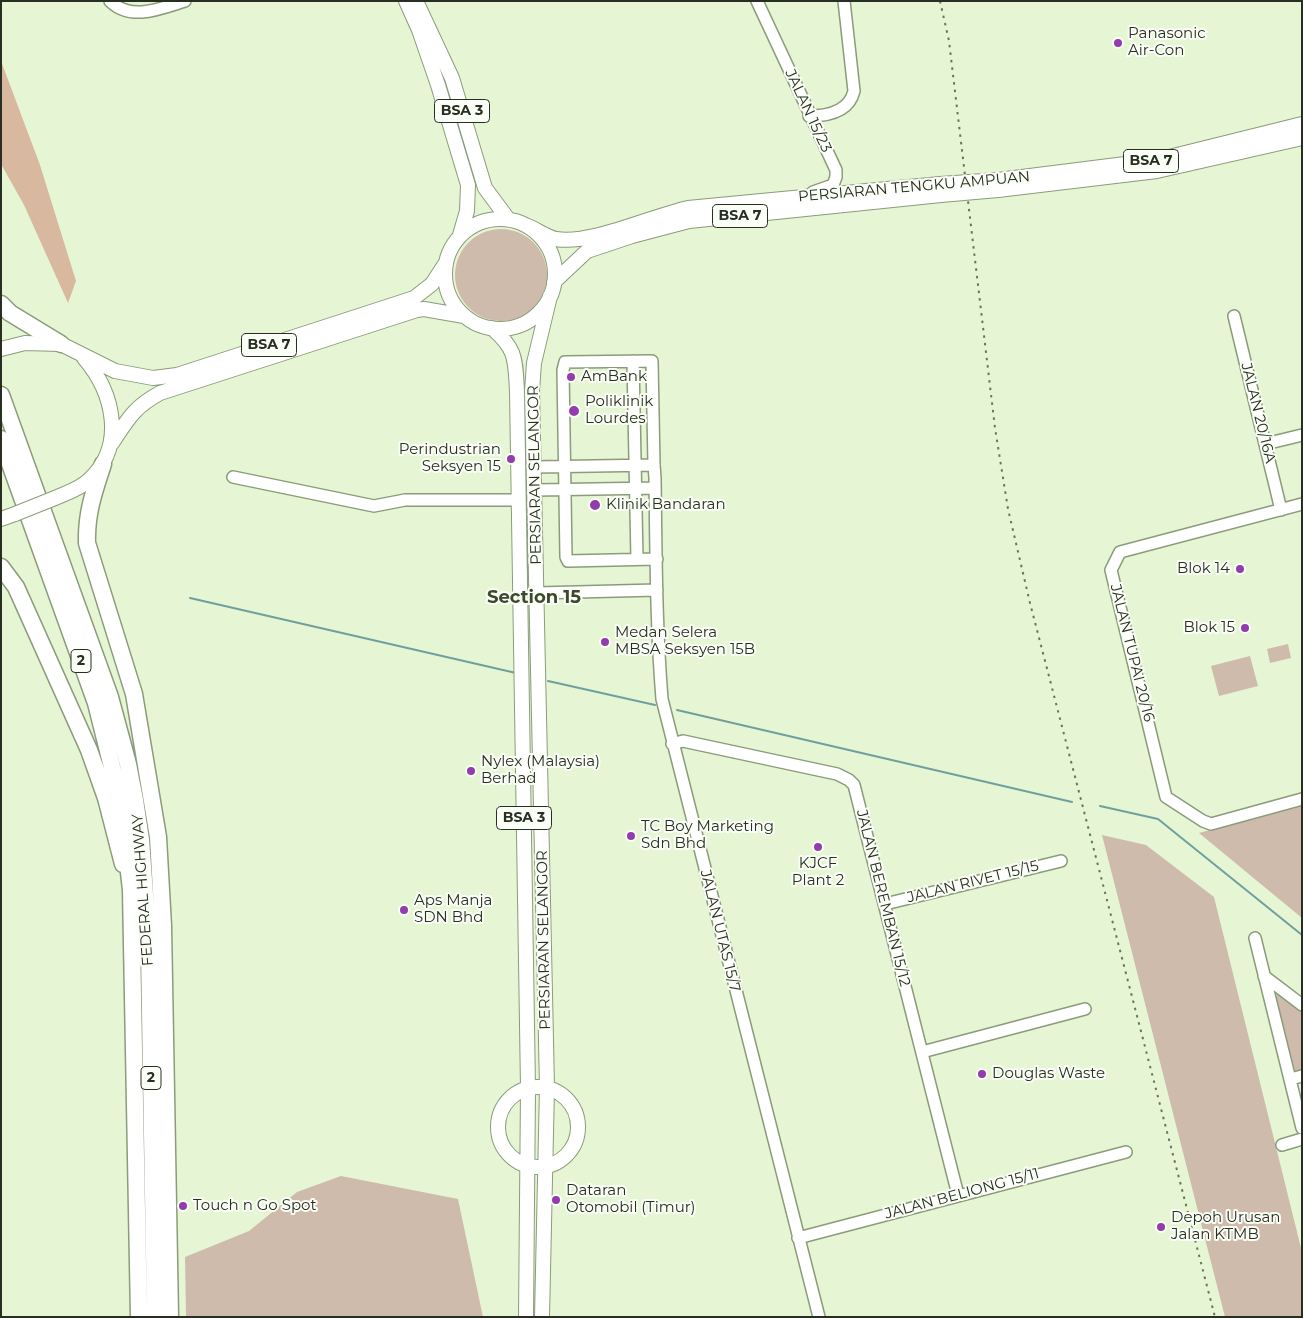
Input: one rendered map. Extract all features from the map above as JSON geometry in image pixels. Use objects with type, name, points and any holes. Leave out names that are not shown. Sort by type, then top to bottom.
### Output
[{"type":"highway","points":[[1,304],[10,312],[61,344]]},
{"type":"highway","name":"FEDERAL HIGHWAY","points":[[1,396],[110,697],[128,764],[142,840],[149,948],[155,1317]]},
{"type":"highway","name":"FEDERAL HIGHWAY","points":[[1,439],[101,721],[122,803],[131,890],[139,1317]]},
{"type":"highway","points":[[103,464],[90,500],[86,523],[87,543],[134,694],[155,817],[162,902],[170,1317]]},
{"type":"highway","points":[[1,567],[16,587],[89,750],[131,890]]},
{"type":"highway","points":[[142,840],[153,862],[162,902]]},
{"type":"main road","name":"BSA 3","points":[[406,1],[419,30],[435,76],[468,185],[467,211],[460,235]]},
{"type":"main road","name":"BSA 3","points":[[416,1],[452,78],[486,188],[508,219]]},
{"type":"main road","name":"PERSIARAN TENGKU AMPUAN","points":[[998,185],[1157,160],[1302,124]]},
{"type":"main road","name":"PERSIARAN TENGKU AMPUAN","points":[[528,226],[555,239],[576,239],[688,208],[795,198],[998,185],[1158,171],[1302,138]]},
{"type":"main road","name":"PERSIARAN TENGKU AMPUAN","points":[[554,282],[586,251],[668,225],[941,189]]},
{"type":"main road","points":[[491,219],[508,219],[528,226],[546,244],[553,262],[554,282],[550,296],[543,308],[532,318],[520,325],[506,329],[482,326],[464,316],[452,302],[446,284],[445,264],[451,249],[460,235],[474,224],[491,219]]},
{"type":"main road","name":"BSA 7","points":[[80,354],[115,371],[135,376],[152,378],[177,375],[414,298],[432,284],[445,264]]},
{"type":"main road","name":"PERSIARAN SELANGOR","points":[[542,1317],[547,1087],[532,391],[534,363],[550,296]]},
{"type":"main road","name":"BSA 7","points":[[112,443],[129,417],[141,404],[160,393],[417,310],[424,309],[464,316]]},
{"type":"main road","name":"PERSIARAN SELANGOR","points":[[492,328],[507,341],[515,357],[528,1088],[526,1317]]},
{"type":"main road","points":[[1,349],[25,343],[61,344],[80,354],[96,371],[107,394],[112,412],[112,443],[103,464],[88,481],[55,498],[8,516]]},
{"type":"main road","points":[[547,1087],[560,1093],[569,1102],[576,1114],[575,1140],[568,1152],[559,1161],[546,1166],[527,1165],[516,1160],[506,1152],[500,1141],[498,1128],[500,1114],[506,1102],[516,1093],[528,1088],[547,1087]]},
{"type":"street","points":[[110,1],[122,10],[132,12],[150,12],[185,1]]},
{"type":"street","name":"JALAN 15/23","points":[[757,1],[836,170],[833,185],[795,198]]},
{"type":"street","points":[[810,116],[837,112],[849,104],[852,98],[854,91],[844,1]]},
{"type":"street","name":"JALAN 20/16A","points":[[1234,316],[1281,510]]},
{"type":"street","name":"JALAN UTAS 15/7","points":[[633,361],[652,360],[657,590],[662,699],[819,1317]]},
{"type":"street","points":[[637,559],[633,361],[565,362],[563,370],[568,561],[657,559]]},
{"type":"street","points":[[1265,444],[1302,435]]},
{"type":"street","points":[[534,467],[654,465]]},
{"type":"street","points":[[234,477],[374,506],[405,500],[519,500]]},
{"type":"street","points":[[535,490],[655,488]]},
{"type":"street","name":"JALAN TUPAI 20/16","points":[[1302,504],[1120,552],[1112,570],[1166,796],[1203,821],[1211,824],[1302,799]]},
{"type":"street","points":[[537,593],[657,590]]},
{"type":"street","name":"JALAN BEREMBAN 15/12","points":[[672,744],[683,741],[837,774],[849,780],[854,786],[958,1194]]},
{"type":"street","name":"JALAN RIVET 15/15","points":[[885,904],[1061,861]]},
{"type":"street","points":[[1255,938],[1302,1128]]},
{"type":"street","points":[[1264,976],[1302,1005]]},
{"type":"street","points":[[922,1052],[1085,1009]]},
{"type":"street","points":[[1290,1079],[1302,1076]]},
{"type":"street","points":[[1282,1145],[1302,1139]]},
{"type":"street","name":"JALAN BELIONG 15/11","points":[[798,1238],[958,1194],[1126,1152]]},
{"type":"shaded area","points":[[1,61],[40,165],[76,281],[68,303],[24,205],[1,164]]},
{"type":"shaded area","points":[[501,229],[519,233],[533,243],[543,257],[547,275],[543,293],[533,307],[519,317],[501,321],[483,317],[469,307],[459,293],[455,275],[459,257],[469,243],[483,233]]},
{"type":"shaded area","points":[[1288,644],[1291,658],[1270,663],[1267,649]]},
{"type":"shaded area","points":[[1250,656],[1258,686],[1219,696],[1211,666]]},
{"type":"shaded area","points":[[1302,804],[1302,918],[1199,833]]},
{"type":"shaded area","points":[[1102,835],[1146,845],[1214,897],[1302,1252],[1302,1317],[1225,1317]]},
{"type":"shaded area","points":[[1279,992],[1302,1009],[1302,1072],[1298,1073],[1291,1069],[1274,998]]},
{"type":"shaded area","points":[[341,1176],[458,1199],[483,1317],[186,1317],[185,1257],[249,1231],[297,1192]]},
{"type":"waterway","points":[[190,598],[516,673]]},
{"type":"waterway","points":[[548,681],[655,705]]},
{"type":"waterway","points":[[677,710],[1072,802]]},
{"type":"waterway","points":[[1100,806],[1158,819],[1302,935]]},
{"type":"railway","points":[[940,1],[949,41],[995,428],[1008,509],[1030,603],[1215,1317]]},
{"type":"place","name":"Panasonic Air-Con","points":[[1118,43]]},
{"type":"place","name":"AmBank","points":[[571,377]]},
{"type":"place","name":"Poliklinik Lourdes","points":[[574,411]]},
{"type":"place","name":"Perindustrian Seksyen 15","points":[[511,459]]},
{"type":"place","name":"Klinik Bandaran","points":[[595,505]]},
{"type":"place","name":"Blok 14","points":[[1240,569]]},
{"type":"place","name":"Blok 15","points":[[1245,628]]},
{"type":"place","name":"Medan Selera MBSA Seksyen 15B","points":[[605,642]]},
{"type":"place","name":"Nylex (Malaysia) Berhad","points":[[471,771]]},
{"type":"place","name":"TC Boy Marketing Sdn Bhd","points":[[631,836]]},
{"type":"place","name":"KJCF Plant 2","points":[[818,847]]},
{"type":"place","name":"Aps Manja SDN Bhd","points":[[404,910]]},
{"type":"place","name":"Douglas Waste","points":[[982,1074]]},
{"type":"place","name":"Dataran Otomobil (Timur)","points":[[556,1200]]},
{"type":"place","name":"Touch n Go Spot","points":[[183,1206]]},
{"type":"place","name":"Depoh Urusan Jalan KTMB","points":[[1161,1227]]},
{"type":"district","name":"Section 15","points":[[534,598]]}]
